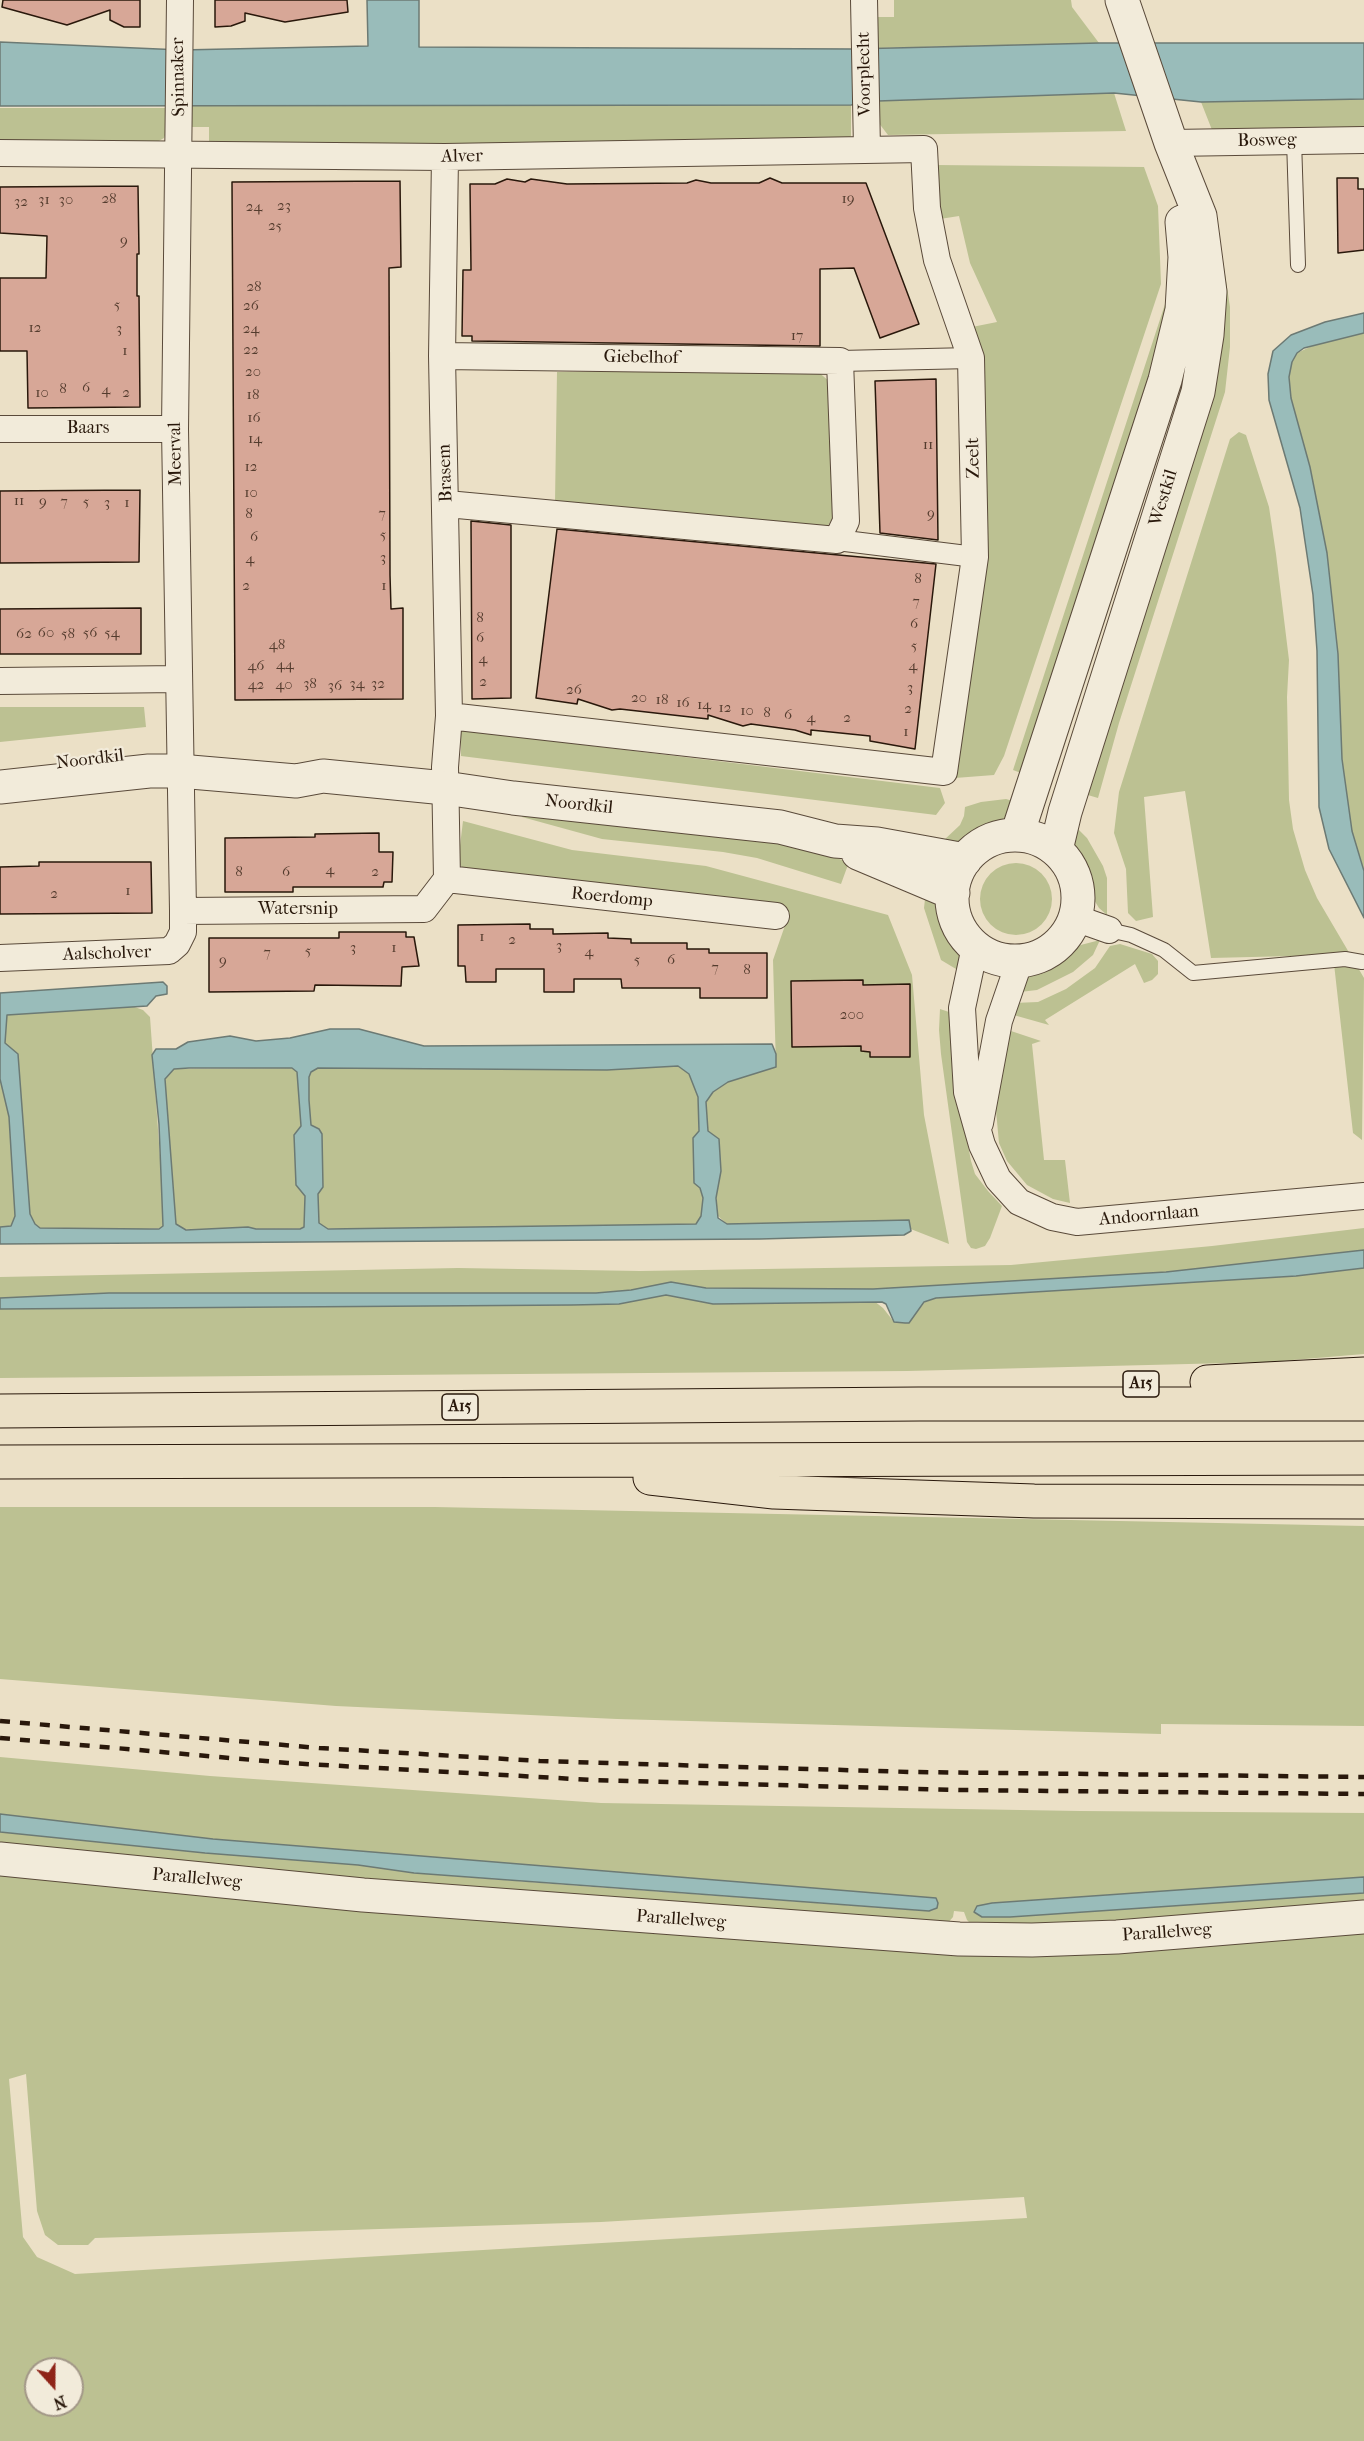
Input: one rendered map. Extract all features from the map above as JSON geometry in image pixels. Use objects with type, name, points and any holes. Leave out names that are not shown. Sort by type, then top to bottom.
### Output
[{"type":"highway","name":"A15","points":[[919,1404],[1007,1388],[1258,1381],[1364,1374]]},
{"type":"highway","name":"A15","points":[[0,1411],[919,1404],[1364,1404]]},
{"type":"highway","points":[[0,1462],[1364,1458]]},
{"type":"highway","points":[[484,1460],[774,1492],[1035,1501],[1364,1502]]},
{"type":"street","name":"Spinnaker","points":[[180,0],[178,43],[180,154]]},
{"type":"street","name":"Voorplecht","points":[[864,0],[867,149]]},
{"type":"street","name":"Westkil","points":[[1056,850],[1065,812],[1198,392],[1207,335],[1210,292],[1206,246],[1200,216],[1166,129],[1126,13]]},
{"type":"street","name":"Westkil","points":[[1017,835],[1161,392],[1182,310],[1185,257],[1166,129]]},
{"type":"street","name":"Bosweg","points":[[1166,129],[1294,140],[1364,140]]},
{"type":"street","name":"Alver","points":[[0,153],[445,157],[924,149]]},
{"type":"street","name":"Zeelt","points":[[449,716],[944,772],[975,557],[971,358],[937,260],[927,208],[924,149]]},
{"type":"street","name":"Meerval","points":[[179,762],[175,429],[180,154]]},
{"type":"street","name":"Brasem","points":[[445,157],[442,356],[447,504],[449,716],[445,767],[446,788]]},
{"type":"street","name":"Giebelhof","points":[[442,356],[840,361],[971,358]]},
{"type":"street","points":[[837,540],[846,521],[840,361]]},
{"type":"street","name":"Baars","points":[[0,429],[175,429]]},
{"type":"street","points":[[447,504],[837,540],[975,557]]},
{"type":"street","points":[[0,681],[179,679]]},
{"type":"street","name":"Noordkil","points":[[0,771],[126,756],[296,781],[323,776],[780,827],[835,841],[877,844],[966,860]]},
{"type":"street","points":[[179,762],[183,911]]},
{"type":"street","name":"Noordkil","points":[[0,787],[149,771],[179,762]]},
{"type":"street","points":[[446,788],[447,879]]},
{"type":"street","points":[[1017,835],[1038,839],[1056,850],[1066,861],[1075,881],[1078,904],[1075,918],[1066,934],[1054,948],[1038,957],[1020,960],[996,958],[975,947],[960,928],[955,917],[953,893],[957,875],[966,860],[988,841],[1002,836],[1017,835]]},
{"type":"street","name":"Noordkil","points":[[835,841],[873,861],[953,893]]},
{"type":"street","name":"Watersnip","points":[[183,911],[424,909],[447,879]]},
{"type":"street","name":"Roerdomp","points":[[447,879],[776,916]]},
{"type":"street","name":"Aalscholver","points":[[0,958],[170,951],[177,944],[183,932],[183,911]]},
{"type":"street","points":[[1075,918],[1109,930]]},
{"type":"street","name":"Andoornlaan","points":[[975,947],[962,1008],[968,1092],[982,1145],[998,1179],[1019,1202],[1052,1217],[1077,1222],[1364,1196]]},
{"type":"street","name":"Andoornlaan","points":[[979,1132],[999,1021],[1020,960]]},
{"type":"street","name":"Parallelweg","points":[[0,1859],[363,1895],[959,1939],[1032,1940],[1117,1937],[1364,1917]]},
{"type":"lane","points":[[1294,140],[1298,266]]},
{"type":"lane","points":[[1109,930],[1131,935],[1164,950],[1193,974],[1345,959],[1362,962]]},
{"type":"green space","points":[[894,0],[1071,0],[1072,7],[1099,43],[878,48],[875,17],[894,17]]},
{"type":"green space","points":[[1114,93],[1126,131],[888,135],[878,122],[878,101]]},
{"type":"green space","points":[[1364,99],[1364,133],[1214,135],[1201,102]]},
{"type":"green space","points":[[192,105],[851,105],[851,136],[842,144],[209,144],[209,127],[192,127]]},
{"type":"green space","points":[[0,108],[167,108],[168,128],[164,138],[157,142],[0,143]]},
{"type":"green space","points":[[936,165],[1144,167],[1158,206],[1161,284],[1004,756],[994,775],[955,778],[979,587],[972,327],[997,322],[970,263],[959,216],[940,219]]},
{"type":"green space","points":[[1217,238],[1230,307],[1230,347],[1225,392],[1119,723],[1098,798],[1081,793],[1144,596]]},
{"type":"green space","points":[[1175,298],[1029,776],[1013,770],[1166,301]]},
{"type":"green space","points":[[1364,322],[1364,871],[1352,831],[1342,759],[1338,654],[1327,553],[1310,467],[1291,398],[1289,377],[1292,362],[1297,353]]},
{"type":"green space","points":[[816,370],[830,382],[833,517],[826,529],[555,502],[557,372]]},
{"type":"green space","points":[[1239,432],[1246,435],[1269,507],[1276,554],[1289,660],[1287,697],[1289,800],[1293,829],[1305,870],[1317,898],[1364,978],[1362,1140],[1353,1133],[1333,955],[1211,958],[1185,791],[1144,797],[1153,917],[1136,921],[1128,913],[1126,869],[1114,833],[1119,792],[1230,439]]},
{"type":"green space","points":[[0,707],[144,707],[146,727],[0,742]]},
{"type":"green space","points":[[461,730],[940,788],[945,803],[936,815],[461,756]]},
{"type":"green space","points":[[1006,799],[1020,803],[1009,822],[965,843],[943,841],[960,825],[965,807],[981,802]]},
{"type":"green space","points":[[523,812],[774,843],[810,850],[849,862],[841,884],[757,858],[723,852],[602,839],[522,817]]},
{"type":"green space","points":[[463,821],[572,850],[706,866],[888,915],[912,975],[924,1115],[949,1244],[903,1226],[727,1224],[718,1216],[716,1197],[721,1171],[719,1139],[708,1131],[706,1102],[713,1092],[728,1082],[776,1067],[773,960],[789,914],[464,870],[458,862]]},
{"type":"green space","points":[[1074,825],[1087,838],[1103,866],[1107,878],[1107,915],[1099,908],[1091,895],[1085,870],[1075,850]]},
{"type":"green space","points":[[1016,863],[1036,869],[1046,879],[1052,899],[1046,919],[1036,929],[1016,935],[996,929],[986,919],[980,899],[986,879],[996,869]]},
{"type":"green space","points":[[926,890],[942,906],[959,946],[961,972],[941,960],[924,908]]},
{"type":"green space","points":[[1100,940],[1093,955],[1073,972],[1037,990],[1020,992],[1022,983],[1030,974],[1073,947]]},
{"type":"green space","points":[[1120,944],[1152,954],[1158,961],[1158,974],[1152,980],[1144,983],[1135,964],[1045,1020],[1049,1025],[1010,1014],[1014,1003],[1038,1002],[1066,989],[1095,968],[1110,946]]},
{"type":"green space","points":[[129,1005],[143,1010],[150,1017],[165,1228],[0,1235],[0,1013]]},
{"type":"green space","points":[[940,1009],[952,1013],[964,1124],[975,1174],[1002,1206],[990,1238],[985,1246],[976,1249],[971,1248],[967,1242],[941,1054]]},
{"type":"green space","points":[[1005,1029],[1041,1041],[1032,1044],[1044,1160],[1065,1160],[1070,1203],[1053,1199],[1027,1185],[1007,1161],[999,1143],[995,1100]]},
{"type":"green space","points":[[678,1066],[689,1074],[698,1097],[700,1188],[703,1198],[702,1218],[696,1227],[172,1229],[165,1079],[174,1069],[607,1070]]},
{"type":"green space","points":[[1364,1228],[1364,1250],[1166,1272],[873,1289],[706,1288],[671,1282],[631,1290],[596,1293],[162,1293],[0,1298],[0,1277],[458,1268],[640,1271],[1011,1265],[1212,1246]]},
{"type":"green space","points":[[1364,1268],[1364,1354],[1269,1362],[907,1371],[0,1378],[0,1309],[572,1305],[666,1295],[713,1304],[874,1301],[894,1322],[905,1323],[909,1322],[925,1302],[936,1298],[1296,1276]]},
{"type":"green space","points":[[0,1507],[435,1507],[1364,1526],[1364,1726],[1161,1724],[1161,1734],[617,1719],[336,1706],[0,1679]]},
{"type":"green space","points":[[0,1757],[210,1776],[601,1803],[1364,1813],[1364,1877],[992,1903],[982,1917],[1364,1893],[1364,1906],[1094,1927],[971,1924],[964,1912],[954,1911],[953,1917],[945,1926],[793,1916],[0,1848],[0,1832],[205,1853],[358,1865],[414,1873],[581,1886],[928,1911],[934,1910],[938,1903],[936,1898],[213,1839],[0,1814]]},
{"type":"green space","points":[[0,1871],[570,1924],[1364,1929],[1364,2441],[0,2441]],"holes":[[[26,2074],[37,2211],[45,2235],[58,2245],[88,2245],[95,2238],[601,2222],[1024,2197],[1027,2218],[75,2274],[37,2257],[23,2237],[9,2079]]]},
{"type":"water","points":[[367,0],[419,0],[419,47],[852,49],[1099,43],[1364,43],[1364,99],[1201,102],[1114,93],[878,101],[851,105],[0,106],[0,42],[181,50],[368,46]]},
{"type":"water","points":[[1364,313],[1364,333],[1304,348],[1297,353],[1292,362],[1289,377],[1291,398],[1310,467],[1327,553],[1338,654],[1342,759],[1352,831],[1364,871],[1364,918],[1329,849],[1319,807],[1317,651],[1313,595],[1300,508],[1269,400],[1268,374],[1273,351],[1291,335],[1325,322]]},
{"type":"water","points":[[163,982],[167,986],[167,994],[156,996],[147,1006],[7,1015],[5,1043],[18,1054],[30,1214],[40,1228],[159,1229],[163,1226],[159,1124],[152,1055],[156,1049],[176,1049],[188,1042],[230,1036],[256,1041],[290,1038],[330,1029],[359,1029],[424,1046],[772,1044],[776,1054],[776,1067],[728,1082],[713,1092],[706,1102],[708,1131],[719,1139],[721,1171],[716,1198],[718,1218],[727,1224],[909,1220],[911,1231],[904,1235],[760,1239],[0,1244],[0,1227],[11,1226],[15,1216],[9,1117],[0,1079],[0,993]],"holes":[[[678,1066],[689,1074],[698,1097],[699,1131],[693,1138],[694,1183],[700,1188],[703,1198],[701,1216],[696,1224],[328,1229],[319,1223],[318,1194],[323,1187],[322,1134],[319,1129],[311,1125],[309,1100],[309,1077],[311,1072],[318,1068],[607,1070]],[[292,1068],[297,1072],[301,1126],[294,1135],[296,1185],[305,1196],[304,1227],[300,1229],[248,1227],[186,1230],[176,1224],[165,1079],[174,1069]]]},
{"type":"water","points":[[1364,1250],[1364,1268],[1296,1276],[936,1298],[924,1302],[909,1323],[894,1322],[886,1304],[882,1302],[713,1304],[666,1295],[619,1304],[572,1305],[0,1309],[0,1298],[109,1293],[596,1293],[631,1290],[671,1282],[706,1288],[873,1289],[1166,1272]]},
{"type":"water","points":[[0,1814],[213,1839],[936,1898],[938,1903],[937,1908],[929,1911],[414,1873],[358,1865],[205,1853],[0,1832]]},
{"type":"water","points":[[1364,1877],[1364,1893],[1010,1917],[982,1917],[974,1912],[977,1906],[992,1903]]},
{"type":"building","points":[[3,0],[140,0],[140,27],[124,27],[110,20],[110,10],[67,25],[2,7]]},
{"type":"building","points":[[215,0],[347,0],[348,12],[285,22],[245,13],[245,21],[231,26],[215,27]]},
{"type":"building","points":[[770,178],[782,183],[866,183],[919,324],[880,338],[854,268],[820,269],[820,346],[472,341],[472,336],[462,336],[463,270],[471,270],[470,184],[495,184],[507,179],[525,182],[531,179],[567,184],[687,183],[696,180],[711,183],[759,183]]},
{"type":"building","points":[[1337,178],[1358,178],[1358,189],[1364,189],[1364,250],[1338,253]]},
{"type":"building","points":[[400,181],[401,267],[389,268],[390,575],[391,609],[403,608],[403,699],[235,700],[232,182]]},
{"type":"building","points":[[138,186],[137,296],[139,296],[140,407],[28,408],[27,351],[0,351],[0,278],[46,278],[47,236],[0,233],[0,187]]},
{"type":"building","points":[[936,379],[938,540],[880,533],[875,381]]},
{"type":"building","points":[[140,490],[139,562],[0,563],[0,491]]},
{"type":"building","points":[[471,521],[511,525],[511,698],[472,699]]},
{"type":"building","points":[[557,529],[936,564],[915,749],[870,741],[870,736],[811,730],[811,735],[795,730],[751,724],[743,726],[708,715],[708,719],[612,710],[578,699],[577,704],[536,698]]},
{"type":"building","points":[[141,608],[141,654],[0,654],[0,609]]},
{"type":"building","points":[[379,833],[379,852],[393,852],[392,882],[384,882],[383,887],[293,887],[293,892],[225,892],[225,838],[315,837],[315,834]]},
{"type":"building","points":[[39,862],[151,862],[152,913],[0,914],[0,867],[39,866]]},
{"type":"building","points":[[530,924],[530,929],[553,929],[553,934],[608,933],[608,938],[631,939],[631,943],[687,943],[687,949],[709,949],[709,953],[767,953],[767,998],[700,998],[700,988],[622,988],[621,979],[574,979],[574,992],[544,992],[544,969],[496,969],[496,982],[466,982],[465,966],[458,966],[458,925]]},
{"type":"building","points":[[339,932],[406,932],[406,937],[414,937],[419,966],[402,967],[401,986],[315,985],[314,991],[209,992],[209,938],[339,938]]},
{"type":"building","points":[[863,980],[863,985],[910,984],[910,1057],[870,1057],[870,1052],[861,1051],[861,1046],[792,1047],[791,981]]},
{"type":"railway","points":[[0,1721],[319,1748],[540,1761],[911,1772],[1364,1777]]},
{"type":"railway","points":[[0,1738],[288,1763],[593,1780],[959,1790],[1364,1794]]}]
